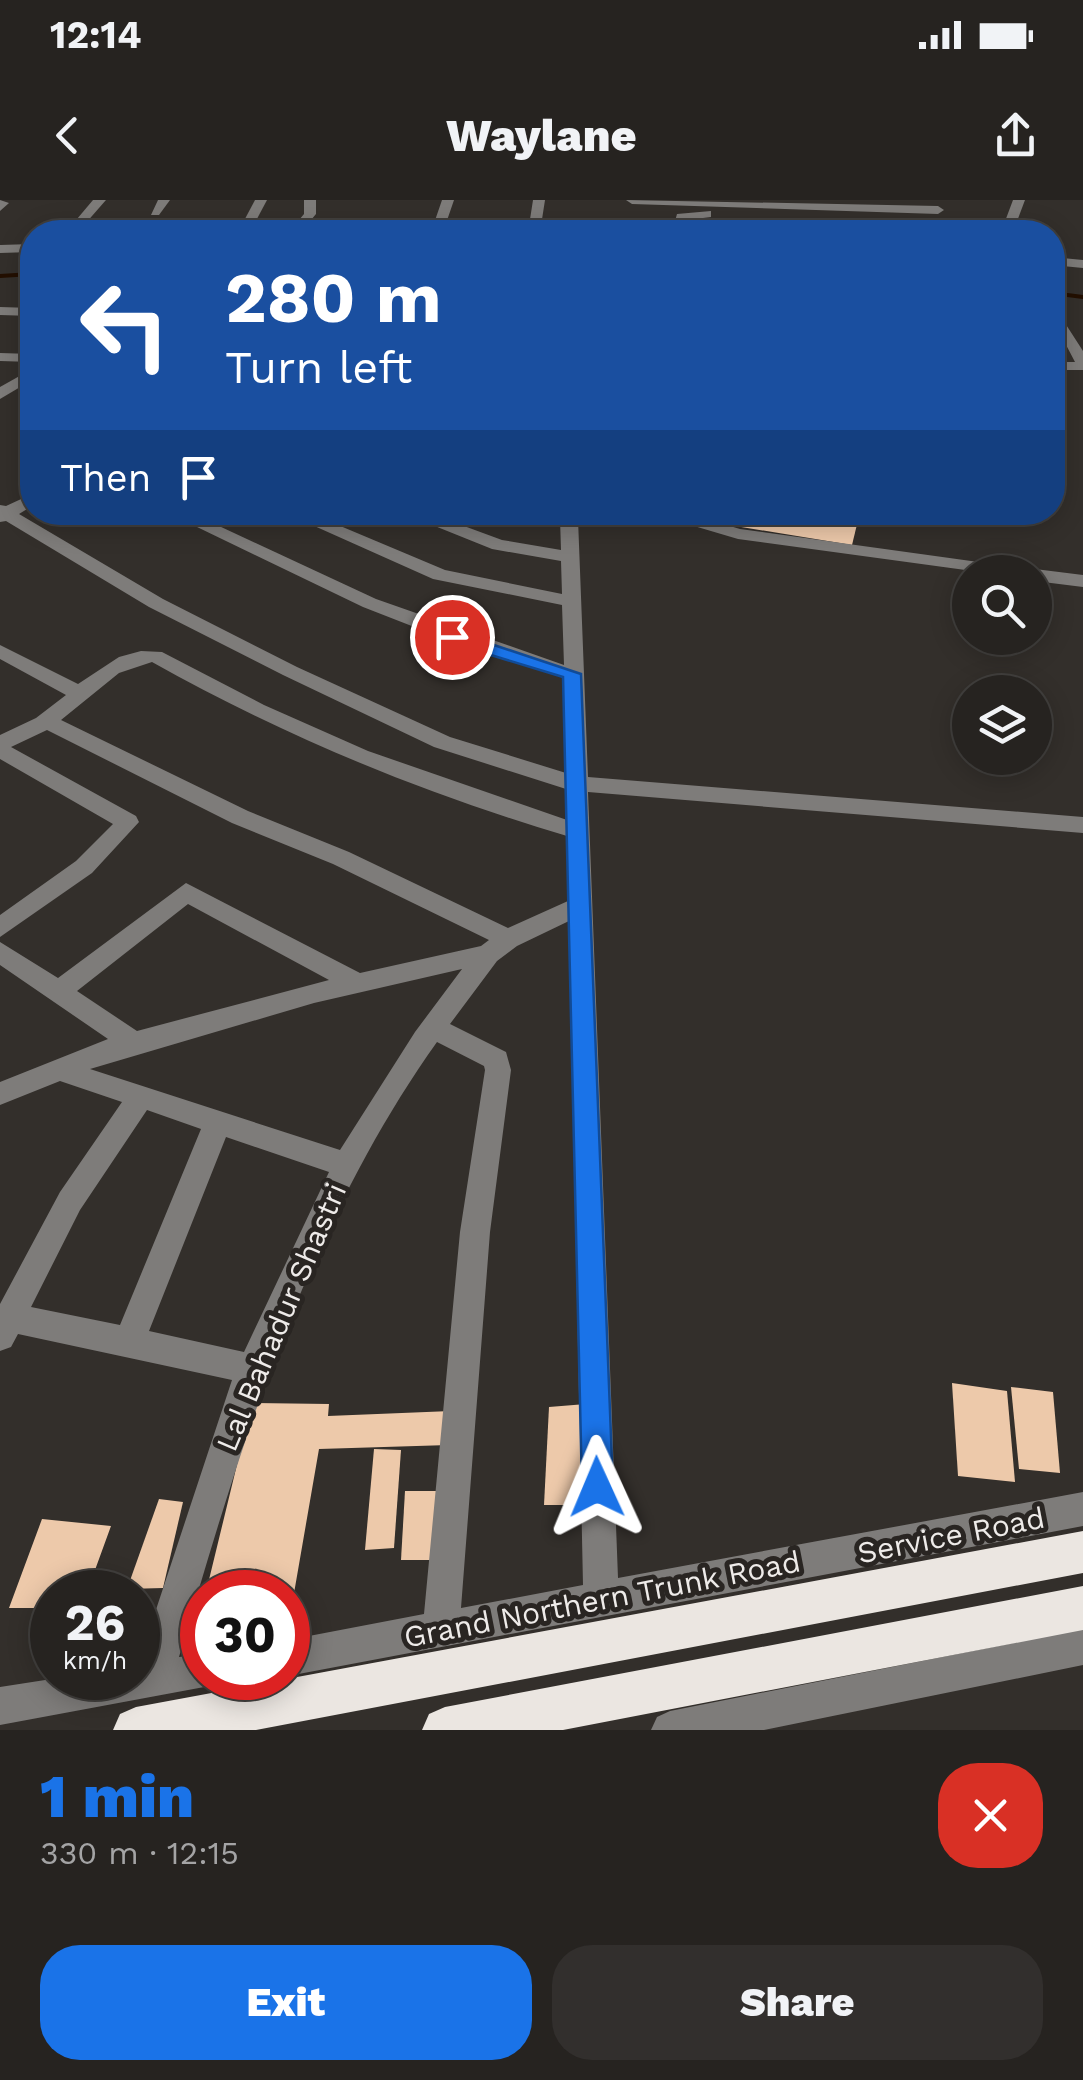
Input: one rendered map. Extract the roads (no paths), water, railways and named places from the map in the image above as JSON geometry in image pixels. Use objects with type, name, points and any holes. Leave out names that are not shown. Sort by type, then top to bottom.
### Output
[{"type":"highway","name":"Grand Northern Trunk Road","points":[[136,1730],[1083,1552]]},
{"type":"highway","points":[[445,1730],[1083,1608]]},
{"type":"street","points":[[82,220],[100,200]]},
{"type":"street","points":[[155,212],[164,200]]},
{"type":"street","points":[[632,200],[941,205]]},
{"type":"street","points":[[678,220],[688,215],[844,220]]},
{"type":"street","points":[[1065,338],[1083,364]]},
{"type":"street","points":[[21,525],[156,602],[290,671],[442,742],[576,784],[1083,825]]},
{"type":"street","points":[[201,525],[330,588],[478,648],[572,674]]},
{"type":"street","points":[[321,525],[440,575],[570,601]]},
{"type":"street","points":[[443,525],[498,545],[570,557]]},
{"type":"street","points":[[565,525],[570,557],[600,1602]]},
{"type":"street","points":[[709,525],[738,534],[952,563]]},
{"type":"street","points":[[1052,577],[1083,581]]},
{"type":"street","points":[[0,651],[79,693]]},
{"type":"street","points":[[0,747],[47,720],[79,693],[133,660],[155,656],[283,726],[487,806],[577,831]]},
{"type":"street","points":[[47,720],[240,817],[341,858],[498,946]]},
{"type":"street","points":[[0,747],[122,815],[128,822],[84,867],[0,928]]},
{"type":"street","points":[[58,992],[186,892],[356,982]]},
{"type":"street","points":[[0,1094],[134,1043],[498,946],[578,907]]},
{"type":"street","name":"Lal Bahadur Shastri","points":[[160,1660],[224,1446],[252,1369],[346,1165],[433,1028],[498,946]]},
{"type":"street","points":[[0,952],[134,1043]]},
{"type":"street","points":[[433,1028],[498,1060],[475,1232],[441,1632]]},
{"type":"street","points":[[60,1070],[346,1165]]},
{"type":"street","points":[[141,1097],[70,1201],[5,1326],[129,1342],[252,1369]]},
{"type":"street","points":[[129,1342],[218,1122]]},
{"type":"street","name":"Service Road","points":[[310,1654],[1083,1509]]},
{"type":"street","points":[[670,1730],[1083,1648]]},
{"type":"street","points":[[0,1706],[36,1700]]},
{"type":"waterway","points":[[0,276],[20,275]]},
{"type":"waterway","points":[[1065,295],[1083,297]]}]
